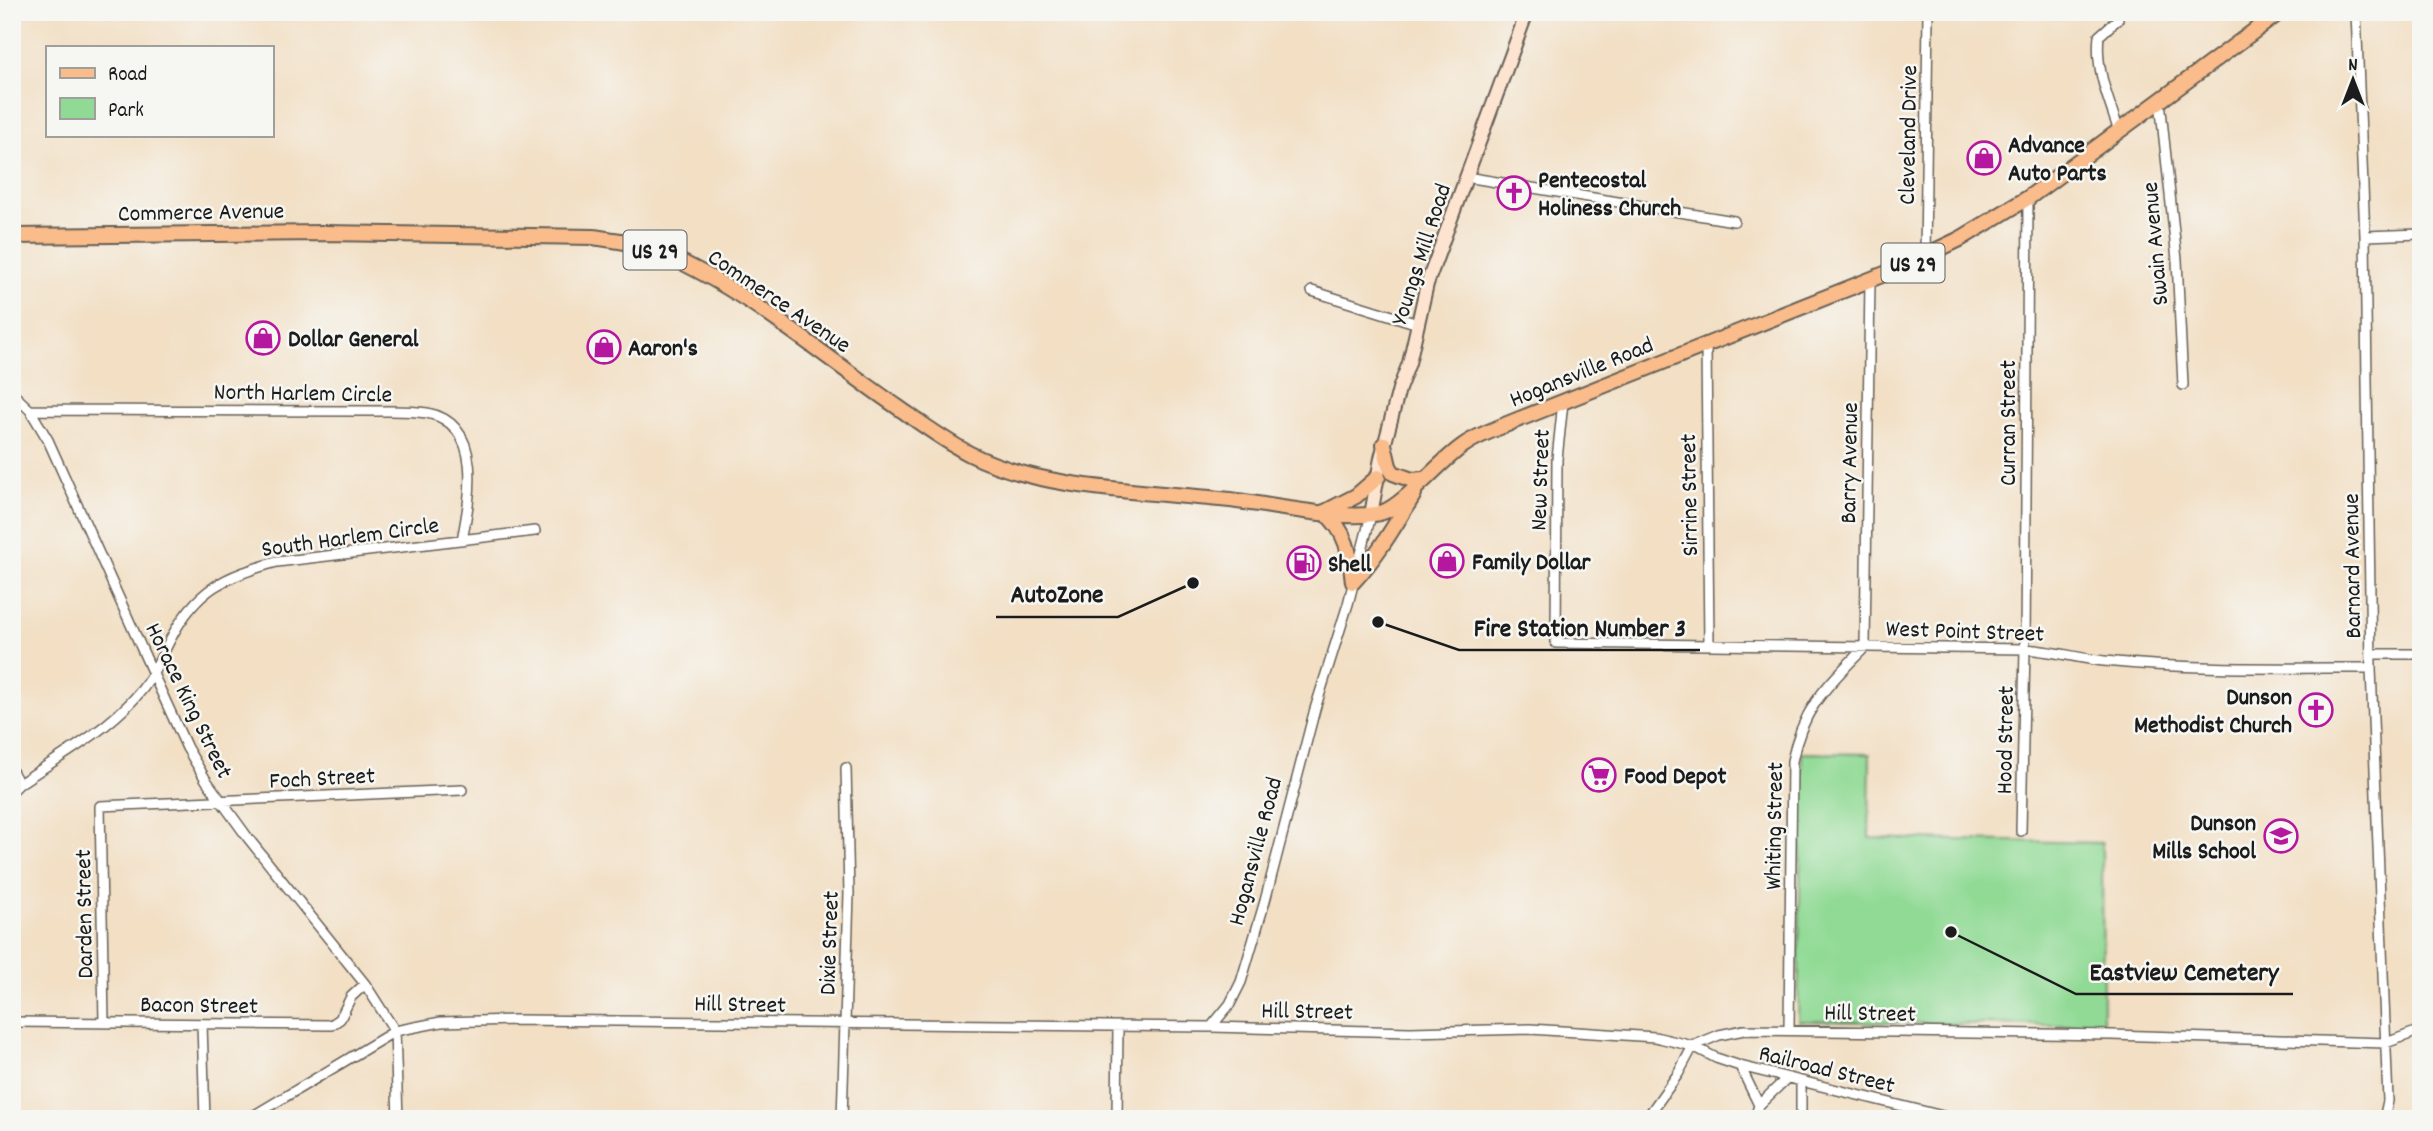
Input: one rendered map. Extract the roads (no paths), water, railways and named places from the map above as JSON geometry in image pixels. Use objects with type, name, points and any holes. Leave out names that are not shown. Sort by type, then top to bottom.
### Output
[{"type":"main road","name":"Hogansville Road","points":[[1371,515],[1385,512],[1465,444],[1563,402],[1925,258],[1972,233],[2028,198],[2280,12]]},
{"type":"main road","name":"Commerce Avenue","points":[[12,236],[325,233],[593,237],[625,242],[653,249],[717,283],[757,307],[935,433],[971,454],[1005,469],[1086,485],[1371,515]]},
{"type":"main road","points":[[1384,444],[1393,473],[1412,480],[1423,479]]},
{"type":"main road","points":[[1353,582],[1349,549],[1344,536],[1336,522],[1324,512],[1356,496],[1378,477]]},
{"type":"main road","points":[[1353,582],[1384,545],[1423,479]]},
{"type":"street","name":"Youngs Mill Road","points":[[1371,515],[1384,444],[1427,284],[1527,12]]},
{"type":"street","name":"Cleveland Drive","points":[[1925,258],[1928,12]]},
{"type":"street","name":"Barnard Avenue","points":[[2356,12],[2365,236],[2371,668],[2388,1101],[2384,1119]]},
{"type":"street","points":[[2118,19],[2099,36],[2097,47],[2099,69],[2119,131]]},
{"type":"street","name":"Swain Avenue","points":[[2160,100],[2177,260],[2183,384]]},
{"type":"street","points":[[1466,177],[1734,222]]},
{"type":"street","name":"Curran Street","points":[[2025,649],[2028,198]]},
{"type":"street","points":[[2365,236],[2421,234]]},
{"type":"street","name":"Barry Avenue","points":[[1865,647],[1870,280]]},
{"type":"street","points":[[1312,291],[1418,324]]},
{"type":"street","name":"Sirrine Street","points":[[1706,346],[1709,645]]},
{"type":"street","name":"Horace King Street","points":[[12,393],[30,410],[48,440],[187,748],[219,800],[365,984],[396,1031]]},
{"type":"street","name":"New Street","points":[[1556,643],[1557,459],[1563,402]]},
{"type":"street","name":"North Harlem Circle","points":[[30,410],[373,411],[428,414],[455,426],[466,447],[469,493],[461,540]]},
{"type":"street","name":"Hogansville Road","points":[[1211,1027],[1230,1004],[1241,982],[1371,515]]},
{"type":"street","name":"South Harlem Circle","points":[[15,788],[99,729],[133,701],[154,676],[171,638],[193,604],[230,576],[277,562],[535,531]]},
{"type":"street","name":"West Point Street","points":[[1556,643],[2025,649],[2102,661],[2150,664],[2371,668]]},
{"type":"street","name":"Whiting Street","points":[[1789,1030],[1792,761],[1807,713],[1822,691],[1865,647]]},
{"type":"street","name":"Hood Street","points":[[2021,831],[2025,649]]},
{"type":"street","points":[[2371,654],[2421,654]]},
{"type":"street","name":"Dixie Street","points":[[842,1119],[849,894],[846,768]]},
{"type":"street","points":[[12,771],[15,788]]},
{"type":"street","name":"Foch Street","points":[[100,806],[462,790]]},
{"type":"street","name":"Darden Street","points":[[100,806],[104,1022]]},
{"type":"street","name":"Bacon Street","points":[[12,1022],[331,1025],[341,1019],[351,997],[365,984]]},
{"type":"street","name":"Hill Street","points":[[248,1119],[259,1115],[396,1031],[441,1022],[514,1020],[844,1023],[1409,1032],[1558,1030],[1655,1037],[1693,1046],[1719,1035],[1744,1030],[2386,1043]]},
{"type":"street","points":[[202,1024],[205,1119]]},
{"type":"street","points":[[1117,1119],[1118,1027]]},
{"type":"street","points":[[2386,1043],[2421,1030]]},
{"type":"street","points":[[396,1031],[398,1119]]},
{"type":"street","points":[[1646,1119],[1678,1074],[1693,1046]]},
{"type":"street","name":"Railroad Street","points":[[1693,1046],[1740,1066],[1933,1116],[1955,1119]]},
{"type":"street","points":[[1740,1066],[1759,1105]]},
{"type":"street","points":[[1755,1119],[1759,1105],[1787,1078]]},
{"type":"street","points":[[1801,1082],[1801,1119]]},
{"type":"place","name":"Advance Auto Parts","points":[[1984,158]]},
{"type":"place","name":"Pentecostal Holiness Church","points":[[1514,193]]},
{"type":"place","name":"Dollar General","points":[[263,338]]},
{"type":"place","name":"Aaron's","points":[[604,347]]},
{"type":"place","name":"Family Dollar","points":[[1447,561]]},
{"type":"place","name":"Shell","points":[[1304,563]]},
{"type":"place","name":"AutoZone","points":[[1193,583]]},
{"type":"place","name":"Fire Station Number 3","points":[[1378,622]]},
{"type":"place","name":"Dunson Methodist Church","points":[[2316,710]]},
{"type":"place","name":"Food Depot","points":[[1599,775]]},
{"type":"place","name":"Dunson Mills School","points":[[2281,836]]},
{"type":"place","name":"Eastview Cemetery","points":[[1951,932]]}]
